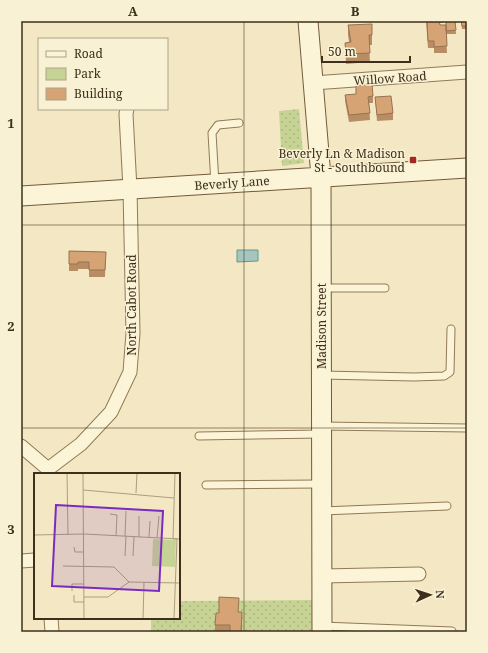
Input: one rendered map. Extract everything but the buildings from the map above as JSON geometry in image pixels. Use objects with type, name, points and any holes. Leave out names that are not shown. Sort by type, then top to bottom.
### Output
[{"type":"street","name":"Madison Street","points":[[308,21],[321,177],[322,629]]},
{"type":"street","name":"Willow Road","points":[[313,83],[467,72]]},
{"type":"street","name":"North Cabot Road","points":[[48,472],[81,444],[111,412],[130,372],[133,333],[127,110]]},
{"type":"street","name":"Beverly Lane","points":[[21,196],[467,168]]},
{"type":"street","points":[[21,446],[48,472]]},
{"type":"street","points":[[21,560],[34,560]]},
{"type":"street","points":[[322,576],[419,574]]},
{"type":"street","points":[[51,619],[52,632]]},
{"type":"lane","points":[[215,184],[212,133],[218,125],[239,123]]},
{"type":"lane","points":[[321,288],[385,288]]},
{"type":"lane","points":[[322,375],[414,377],[444,376],[450,372],[451,330]]},
{"type":"lane","points":[[199,436],[322,430],[467,428]]},
{"type":"lane","points":[[206,485],[322,484]]},
{"type":"lane","points":[[322,511],[447,506]]},
{"type":"lane","points":[[322,629],[452,631]]},
{"type":"green space","points":[[299,109],[304,163],[282,166],[279,111]]},
{"type":"green space","points":[[313,600],[313,632],[151,632],[151,619],[180,619],[180,601]]},
{"type":"water","points":[[237,250],[258,250],[258,261],[237,262]]},
{"type":"place","name":"Beverly Ln & Madison St - Southbound","points":[[413,160]]}]
